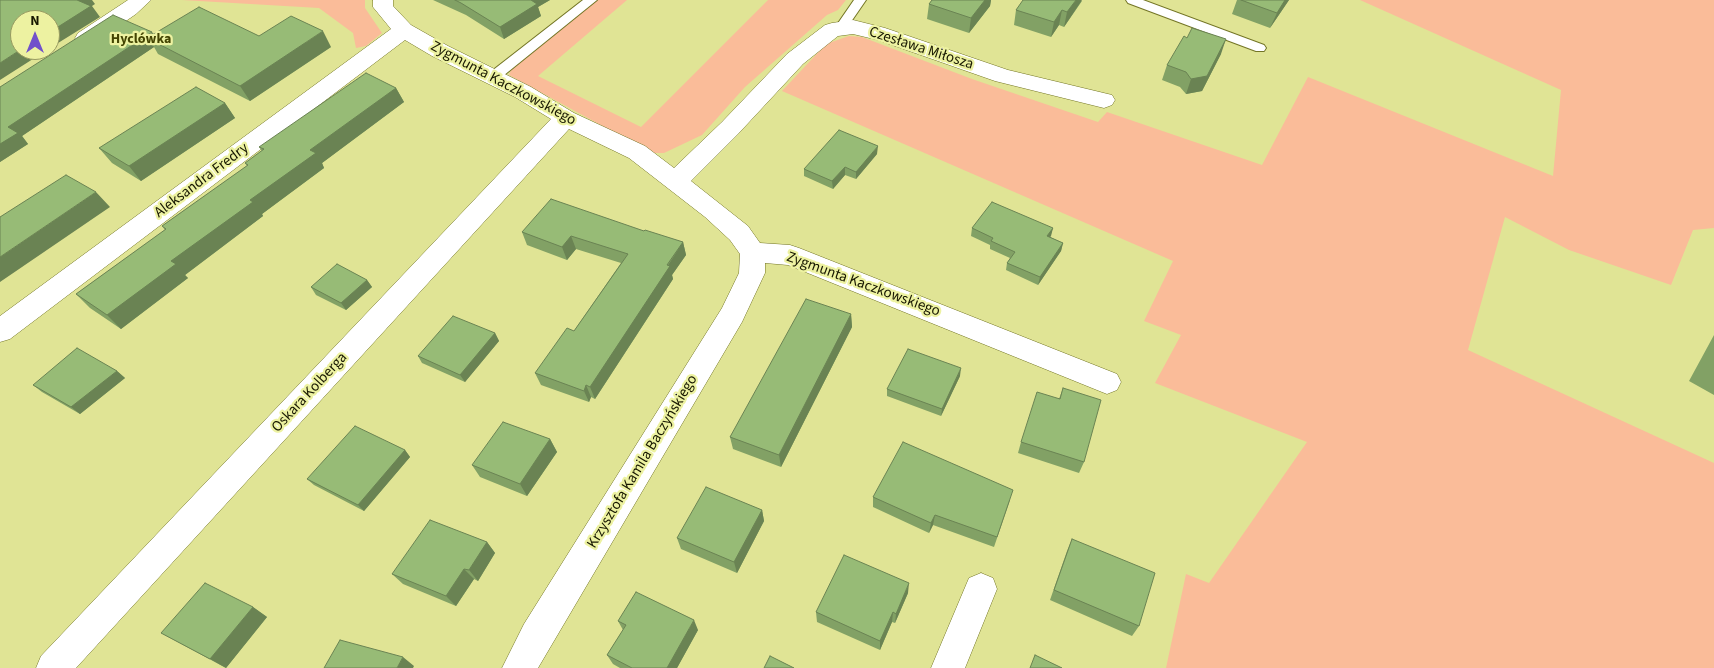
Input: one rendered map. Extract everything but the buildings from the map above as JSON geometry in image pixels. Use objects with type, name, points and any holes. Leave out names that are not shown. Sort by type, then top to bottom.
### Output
[{"type":"street","points":[[72,47],[129,10],[141,0]]},
{"type":"street","name":"Zygmunta Kaczkowskiego","points":[[383,0],[383,7],[404,30],[566,118],[638,152],[733,227],[754,252],[790,255],[900,297],[1107,382]]},
{"type":"street","name":"Czesława Miłosza","points":[[840,29],[852,27],[885,35],[1003,76],[1104,100]]},
{"type":"street","points":[[675,182],[730,128],[795,59],[832,30],[840,29]]},
{"type":"street","name":"Aleksandra Fredry","points":[[0,331],[404,30]]},
{"type":"street","name":"Oskara Kolberga","points":[[53,668],[566,118]]},
{"type":"street","name":"Krzysztofa Kamila Baczyńskiego","points":[[519,668],[536,636],[732,314],[752,273],[754,252]]},
{"type":"street","points":[[948,668],[981,589]]},
{"type":"lane","points":[[493,77],[591,0]]},
{"type":"lane","points":[[840,29],[860,0]]},
{"type":"lane","points":[[1132,0],[1260,48]]},
{"type":"shaded area","points":[[182,0],[365,0],[365,8],[382,33],[366,46],[356,48],[353,33],[319,8]]},
{"type":"shaded area","points":[[597,0],[627,0],[538,76],[641,127],[768,0],[846,0],[838,10],[827,15],[745,87],[702,135],[664,153],[652,153],[509,75],[511,70]]},
{"type":"shaded area","points":[[1360,0],[1714,0],[1714,228],[1693,230],[1671,285],[1569,250],[1505,217],[1468,350],[1714,463],[1714,668],[1166,668],[1186,574],[1209,583],[1307,442],[1155,383],[1181,335],[1144,321],[1173,261],[782,91],[826,44],[849,36],[862,37],[972,79],[1098,122],[1107,112],[1262,165],[1308,77],[1553,176],[1561,90]]},
{"type":"district","name":"Hyclówka","points":[[141,40]]}]
